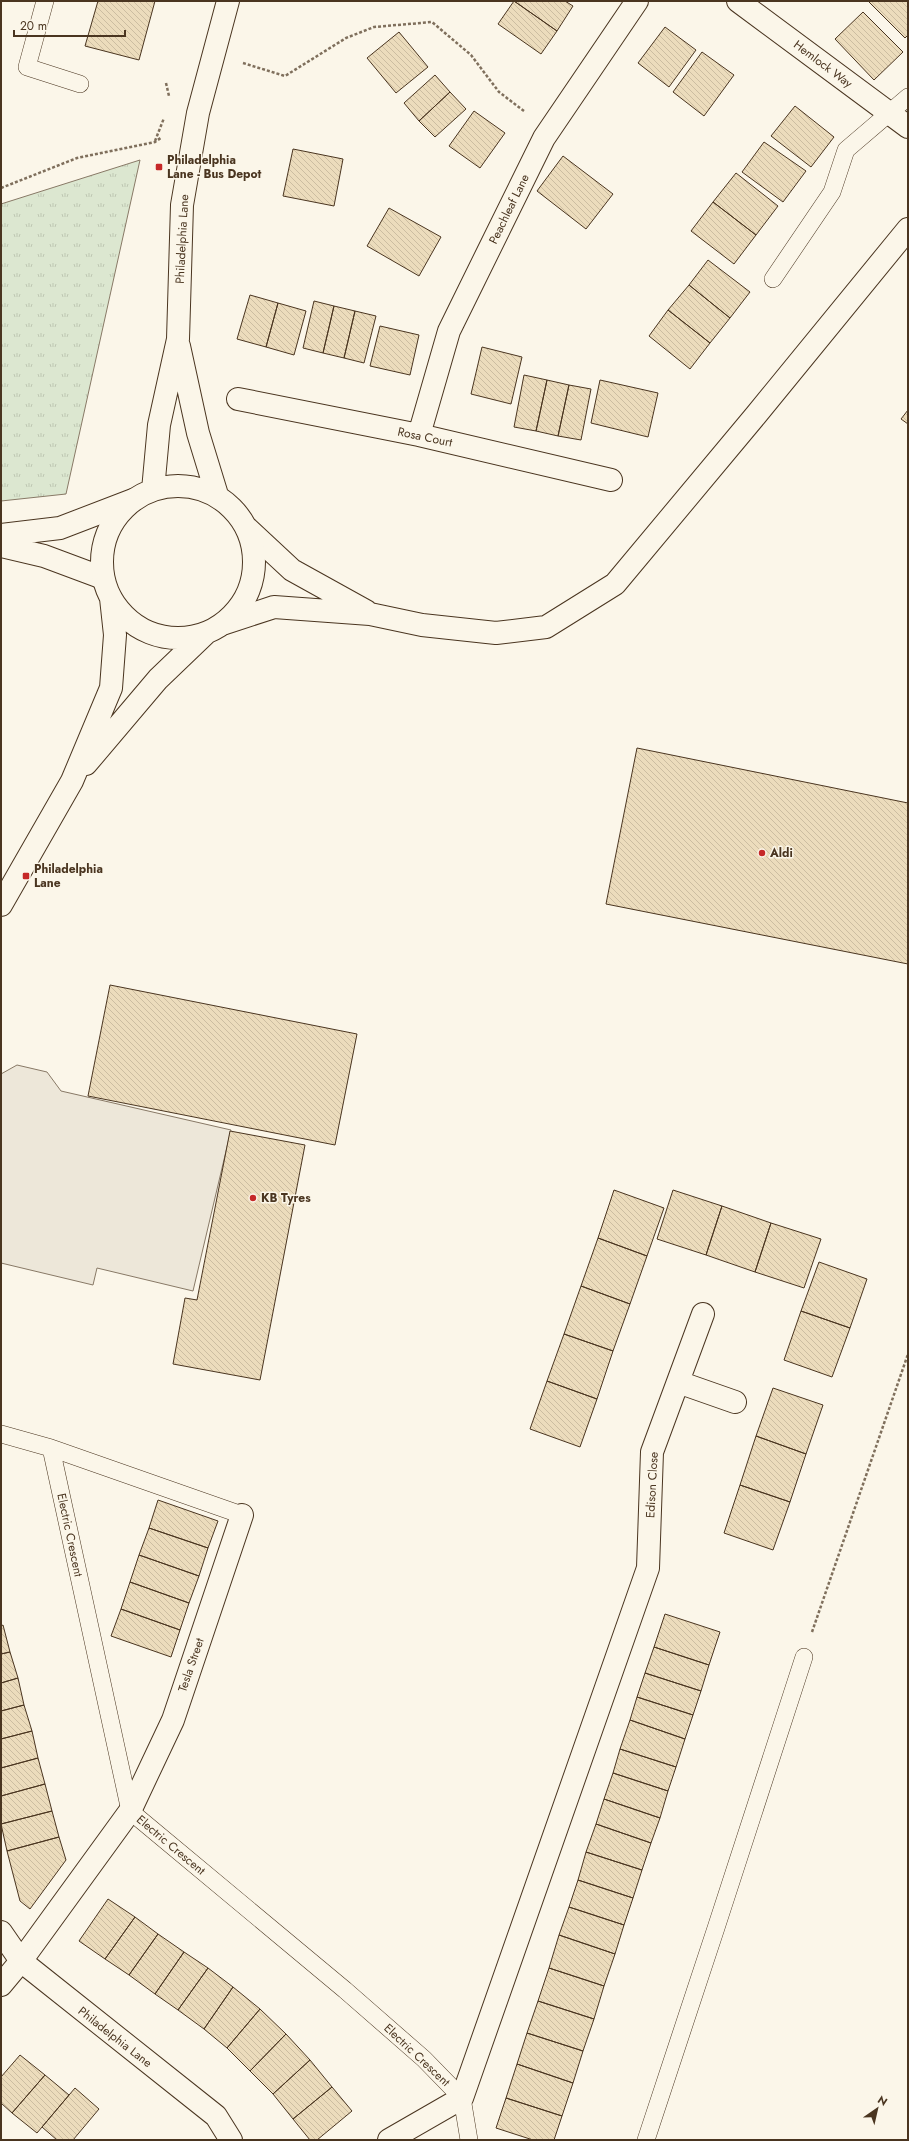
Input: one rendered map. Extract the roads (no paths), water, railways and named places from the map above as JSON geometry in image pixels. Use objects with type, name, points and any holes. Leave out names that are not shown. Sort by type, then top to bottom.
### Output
[{"type":"street","name":"Philadelphia Lane","points":[[153,490],[159,425],[178,339],[182,205],[198,113],[228,1]]},
{"type":"street","name":"Peachleaf Lane","points":[[419,435],[449,330],[550,130],[637,1]]},
{"type":"street","name":"Hemlock Way","points":[[738,1],[908,127]]},
{"type":"street","points":[[133,500],[117,515],[107,534],[102,555],[103,578],[111,598],[124,616],[142,629],[162,637],[184,638],[206,633],[225,623],[274,607],[370,614],[422,625],[496,633],[546,627],[615,584],[908,229]]},
{"type":"street","name":"Philadelphia Lane","points":[[178,339],[198,433],[217,496]]},
{"type":"street","name":"Rosa Court","points":[[238,399],[419,435],[611,480]]},
{"type":"street","points":[[1,535],[60,528],[133,500],[153,490],[174,486],[196,488],[217,496],[229,505],[248,529],[292,570],[370,614]]},
{"type":"street","points":[[225,623],[240,607],[254,576],[255,560],[248,529]]},
{"type":"street","points":[[1,546],[44,556],[103,578]]},
{"type":"street","points":[[1,905],[72,781],[111,688],[115,635],[111,598]]},
{"type":"street","points":[[72,781],[158,679],[206,633]]},
{"type":"street","name":"Edison Close","points":[[462,2098],[648,1568],[652,1452],[703,1314]]},
{"type":"street","points":[[678,1382],[735,1402]]},
{"type":"street","name":"Tesla Street","points":[[1,1985],[21,1961],[130,1811],[173,1720],[242,1515]]},
{"type":"street","name":"Philadelphia Lane","points":[[1,1932],[21,1961],[216,2116],[231,2140]]},
{"type":"street","points":[[389,2140],[462,2098]]},
{"type":"lane","points":[[45,1],[27,67],[80,84]]},
{"type":"lane","points":[[773,279],[832,192],[846,150],[888,112],[908,97]]},
{"type":"lane","points":[[1,1434],[51,1448],[242,1515]]},
{"type":"lane","name":"Electric Crescent","points":[[51,1448],[130,1811],[424,2059],[462,2098]]},
{"type":"lane","points":[[646,2140],[804,1657]]},
{"type":"lane","points":[[462,2098],[469,2140]]},
{"type":"place","name":"Philadelphia Lane - Bus Depot","points":[[159,167]]},
{"type":"place","name":"Aldi","points":[[762,853]]},
{"type":"place","name":"Philadelphia Lane","points":[[26,876]]},
{"type":"place","name":"KB Tyres","points":[[253,1198]]}]
